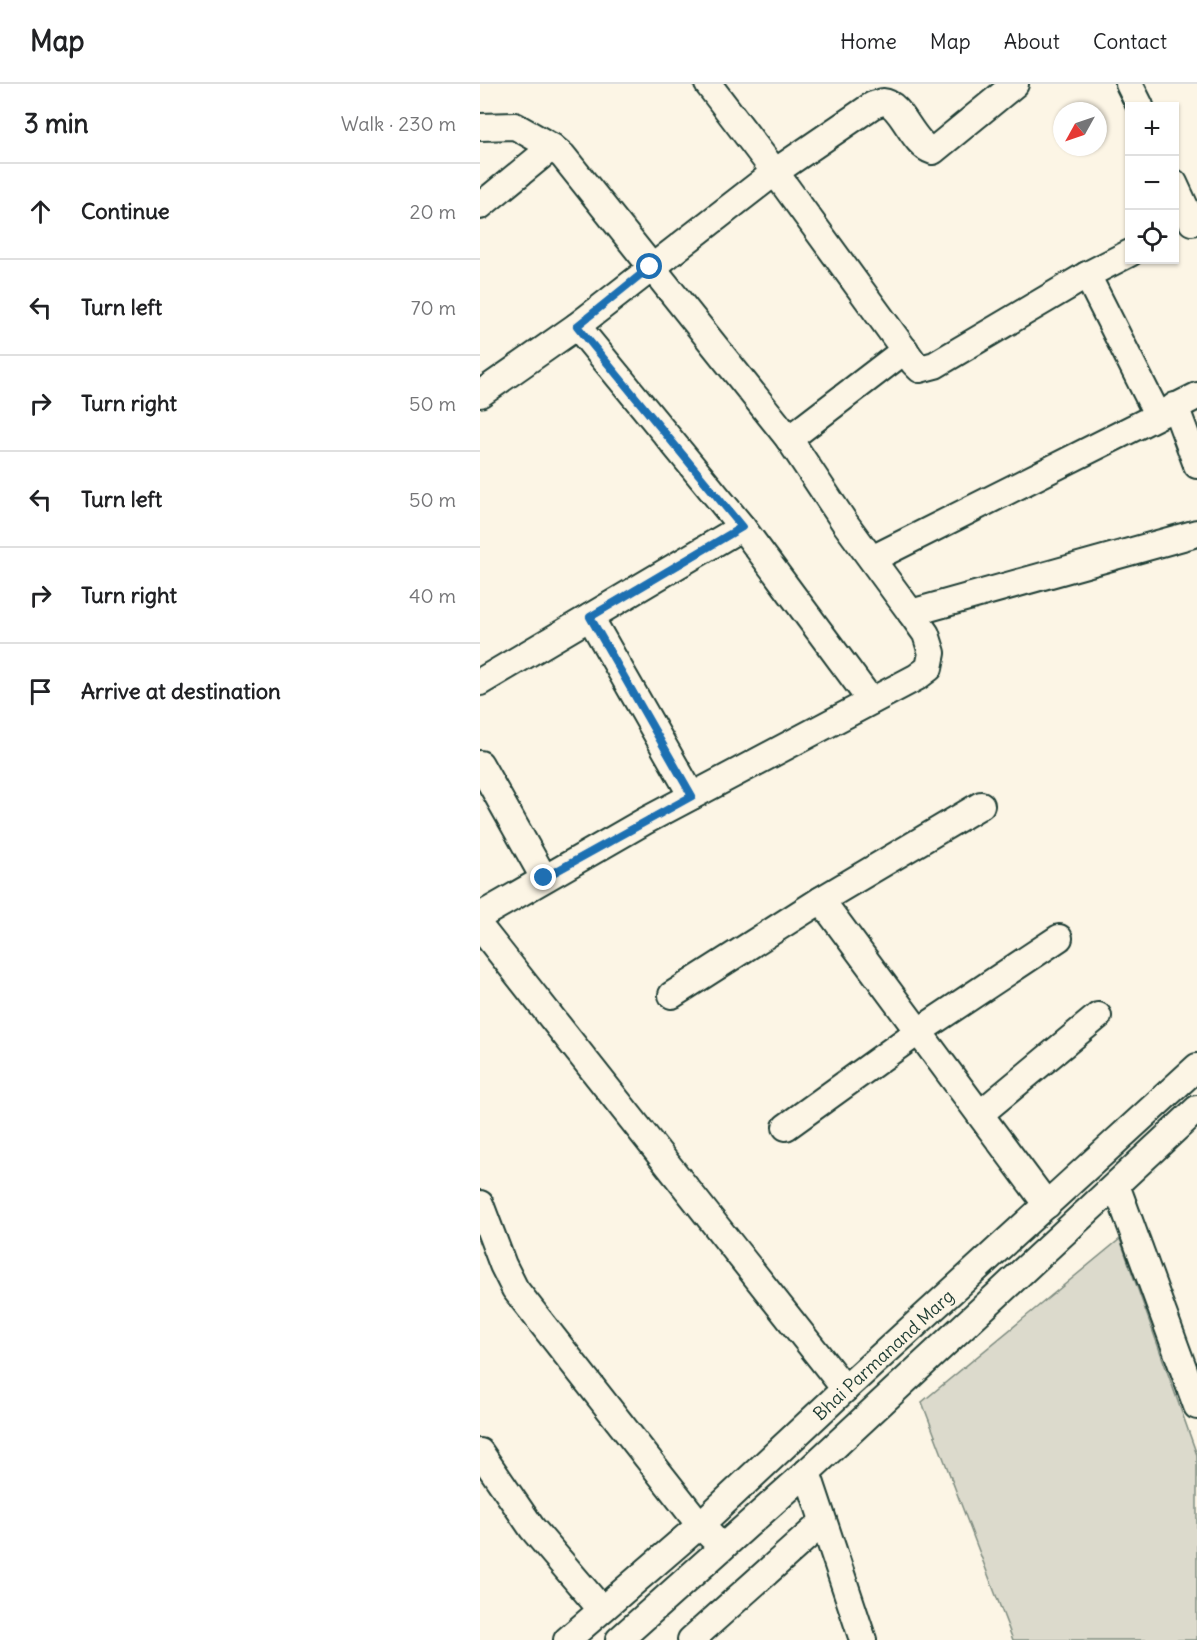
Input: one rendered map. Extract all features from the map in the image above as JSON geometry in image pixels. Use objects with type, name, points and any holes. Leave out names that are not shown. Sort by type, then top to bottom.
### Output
[{"type":"street","points":[[708,84],[776,172],[920,369],[927,369],[1087,275],[1125,256]]},
{"type":"street","points":[[480,394],[577,326],[650,267],[776,172],[873,105],[882,102],[891,105],[925,149],[933,151],[1015,84]]},
{"type":"street","points":[[1129,84],[1138,102]]},
{"type":"street","points":[[480,127],[515,126],[564,156],[789,439],[845,523],[926,634],[932,653],[929,668],[692,796],[480,916]]},
{"type":"street","points":[[480,206],[552,147]]},
{"type":"street","points":[[1179,198],[1188,224]]},
{"type":"street","points":[[1087,275],[1176,405],[1197,465]]},
{"type":"street","points":[[577,326],[742,527],[871,701]]},
{"type":"street","points":[[789,439],[905,350]]},
{"type":"street","points":[[872,559],[1176,405]]},
{"type":"street","points":[[480,682],[742,527]]},
{"type":"street","points":[[911,613],[1197,533]]},
{"type":"street","points":[[590,617],[692,796]]},
{"type":"street","points":[[480,764],[544,878]]},
{"type":"street","points":[[672,995],[821,900],[981,805]]},
{"type":"street","points":[[821,900],[1047,1205]]},
{"type":"street","points":[[480,927],[845,1389]]},
{"type":"street","points":[[786,1127],[919,1032],[1059,938]]},
{"type":"street","points":[[980,1114],[1098,1016]]},
{"type":"street","name":"Bhai Parmanand Marg","points":[[567,1640],[700,1525],[1197,1067]]},
{"type":"street","name":"Bhai Parmanand Marg","points":[[619,1640],[807,1472],[1197,1109]]},
{"type":"street","points":[[1116,1185],[1197,1406]]},
{"type":"street","points":[[480,1204],[503,1265],[515,1288],[700,1525],[723,1547]]},
{"type":"street","points":[[480,1452],[532,1528],[601,1609]]},
{"type":"street","points":[[807,1472],[863,1640]]},
{"type":"street","points":[[691,1640],[823,1522]]},
{"type":"shaded area","points":[[1120,1239],[1197,1455],[1197,1640],[1013,1640],[922,1402]]},
{"type":"route","points":[[544,878],[692,796],[590,617],[742,527],[577,326],[650,267]]}]
